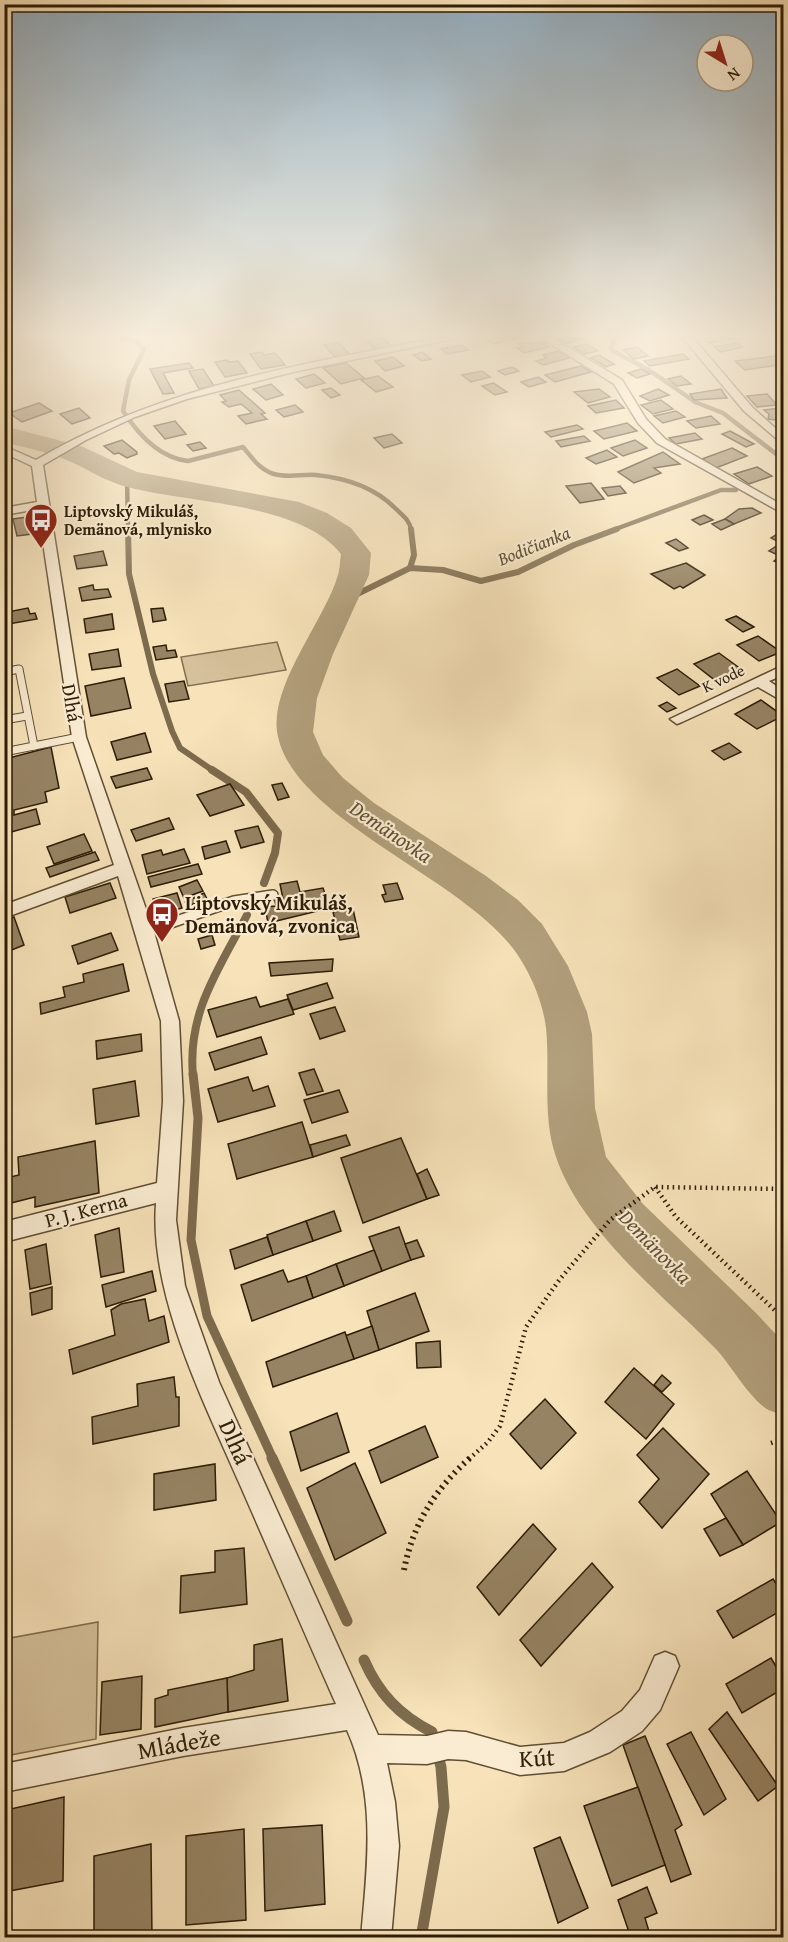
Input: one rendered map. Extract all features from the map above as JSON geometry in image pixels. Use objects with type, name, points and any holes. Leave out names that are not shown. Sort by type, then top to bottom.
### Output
[{"type":"street","points":[[4,449],[37,464],[69,442],[101,429]]},
{"type":"street","points":[[649,429],[661,441],[783,511]]},
{"type":"street","points":[[769,429],[783,442]]},
{"type":"street","name":"Dlhá","points":[[37,464],[79,737],[145,932],[170,1021],[173,1101],[166,1238],[182,1315],[208,1385],[370,1749],[381,1802],[384,1846],[376,1938]]},
{"type":"street","points":[[4,512],[42,505]]},
{"type":"street","name":"K vode","points":[[677,718],[783,669]]},
{"type":"street","points":[[759,681],[783,698]]},
{"type":"street","points":[[4,912],[122,868]]},
{"type":"street","name":"P. J. Kerna","points":[[4,1232],[168,1190]]},
{"type":"street","name":"Kút","points":[[370,1749],[466,1746],[520,1761],[564,1757],[600,1742],[632,1721],[650,1700],[665,1666]]},
{"type":"street","name":"Mládeže","points":[[4,1778],[183,1742],[355,1715]]},
{"type":"lane","points":[[4,672],[19,669],[34,746]]},
{"type":"lane","points":[[4,720],[27,716]]},
{"type":"lane","points":[[4,752],[79,737]]},
{"type":"lane","points":[[145,932],[234,901],[273,895]]},
{"type":"path","points":[[404,1570],[409,1544],[422,1514],[450,1476],[488,1442],[500,1426],[526,1327],[560,1279],[610,1220],[656,1187],[783,1189]]},
{"type":"path","points":[[656,1187],[676,1217],[783,1319]]},
{"type":"path","points":[[771,1443],[783,1439]]},
{"type":"shaded area","points":[[277,642],[286,670],[188,686],[181,657]]},
{"type":"shaded area","points":[[98,1622],[96,1739],[5,1756],[5,1639]]},
{"type":"building","points":[[156,429],[181,429],[186,434],[165,439]]},
{"type":"building","points":[[560,429],[583,429],[551,437],[545,432]]},
{"type":"building","points":[[634,429],[637,431],[604,439],[594,431]]},
{"type":"building","points":[[730,431],[754,444],[746,447],[722,434]]},
{"type":"building","points":[[695,433],[702,439],[676,444],[669,438]]},
{"type":"building","points":[[392,434],[402,443],[384,448],[374,438]]},
{"type":"building","points":[[584,436],[590,441],[561,447],[556,441]]},
{"type":"building","points":[[122,440],[137,454],[127,458],[119,453],[114,454],[104,446]]},
{"type":"building","points":[[635,440],[647,448],[623,456],[611,448]]},
{"type":"building","points":[[200,442],[206,448],[193,451],[187,445]]},
{"type":"building","points":[[732,448],[747,456],[716,468],[702,459]]},
{"type":"building","points":[[607,450],[617,457],[596,464],[586,458]]},
{"type":"building","points":[[663,452],[680,464],[654,468],[661,473],[634,483],[618,472]]},
{"type":"building","points":[[757,467],[772,476],[749,484],[734,474]]},
{"type":"building","points":[[591,483],[604,499],[580,503],[566,486]]},
{"type":"building","points":[[620,486],[626,493],[608,496],[602,488]]},
{"type":"building","points":[[752,508],[761,513],[734,524],[725,519],[739,509]]},
{"type":"building","points":[[704,515],[713,520],[700,525],[692,520]]},
{"type":"building","points":[[27,517],[32,534],[17,536],[13,519]]},
{"type":"building","points":[[725,519],[734,524],[721,530],[712,524]]},
{"type":"building","points":[[784,532],[784,565],[774,561],[780,556],[769,551],[781,543],[771,538]]},
{"type":"building","points":[[676,539],[688,548],[679,551],[666,543]]},
{"type":"building","points":[[103,551],[107,565],[77,569],[74,556]]},
{"type":"building","points":[[686,563],[705,575],[683,588],[680,586],[674,589],[651,574]]},
{"type":"building","points":[[93,585],[94,590],[108,589],[111,597],[82,601],[79,588]]},
{"type":"building","points":[[28,608],[30,614],[35,613],[37,619],[9,624],[7,612]]},
{"type":"building","points":[[163,608],[166,620],[153,622],[151,609]]},
{"type":"building","points":[[112,614],[114,629],[86,633],[84,619]]},
{"type":"building","points":[[736,616],[754,627],[743,632],[726,620]]},
{"type":"building","points":[[758,636],[781,652],[759,661],[737,645]]},
{"type":"building","points":[[166,645],[167,651],[175,650],[177,657],[156,660],[153,647]]},
{"type":"building","points":[[118,649],[121,666],[92,670],[89,654]]},
{"type":"building","points":[[719,653],[741,669],[716,681],[694,664]]},
{"type":"building","points":[[677,669],[700,686],[679,695],[657,678]]},
{"type":"building","points":[[124,678],[131,708],[91,716],[85,686]]},
{"type":"building","points":[[184,681],[189,699],[169,702],[165,684]]},
{"type":"building","points":[[761,700],[783,716],[757,729],[735,714]]},
{"type":"building","points":[[667,702],[676,708],[667,712],[659,706]]},
{"type":"building","points":[[145,733],[151,752],[117,760],[111,742]]},
{"type":"building","points":[[729,743],[741,752],[724,760],[712,751]]},
{"type":"building","points":[[51,747],[59,788],[45,792],[47,802],[14,810],[14,815],[36,809],[40,824],[4,834],[4,787],[9,787],[5,759]]},
{"type":"building","points":[[147,768],[152,779],[116,788],[111,777]]},
{"type":"building","points":[[282,783],[289,797],[278,800],[272,785]]},
{"type":"building","points":[[230,784],[244,805],[210,816],[197,795]]},
{"type":"building","points":[[169,818],[174,829],[136,841],[131,830]]},
{"type":"building","points":[[258,826],[264,842],[241,848],[235,831]]},
{"type":"building","points":[[84,834],[92,851],[54,864],[47,847]]},
{"type":"building","points":[[226,841],[230,852],[205,859],[202,847]]},
{"type":"building","points":[[184,849],[190,863],[147,874],[142,855],[161,850],[163,855]]},
{"type":"building","points":[[95,852],[99,860],[50,877],[46,868]]},
{"type":"building","points":[[198,864],[202,874],[151,887],[148,877]]},
{"type":"building","points":[[197,880],[203,891],[184,898],[179,887]]},
{"type":"building","points":[[297,881],[300,892],[323,888],[330,908],[268,923],[265,907],[276,906],[275,901],[283,899],[280,884]]},
{"type":"building","points":[[110,883],[116,898],[70,913],[65,897]]},
{"type":"building","points":[[397,883],[403,899],[385,902],[382,895],[386,894],[383,885]]},
{"type":"building","points":[[177,893],[182,908],[158,915],[153,899]]},
{"type":"building","points":[[204,893],[207,899],[188,906],[185,902]]},
{"type":"building","points":[[353,909],[359,937],[340,940],[333,912]]},
{"type":"building","points":[[14,917],[24,945],[9,951],[4,940],[4,920]]},
{"type":"building","points":[[111,933],[118,950],[78,964],[72,946]]},
{"type":"building","points":[[212,935],[215,945],[201,949],[198,939]]},
{"type":"building","points":[[333,959],[332,971],[271,976],[269,963]]},
{"type":"building","points":[[123,964],[129,991],[41,1014],[40,1003],[65,997],[63,987],[84,982],[83,974]]},
{"type":"building","points":[[327,983],[333,998],[293,1010],[287,995]]},
{"type":"building","points":[[256,997],[260,1007],[288,999],[294,1014],[217,1037],[208,1010]]},
{"type":"building","points":[[335,1007],[345,1031],[320,1039],[310,1014]]},
{"type":"building","points":[[141,1034],[142,1051],[97,1059],[96,1041]]},
{"type":"building","points":[[261,1037],[267,1054],[215,1070],[209,1053]]},
{"type":"building","points":[[314,1069],[323,1091],[307,1095],[299,1073]]},
{"type":"building","points":[[248,1077],[253,1091],[268,1086],[275,1106],[218,1122],[208,1089]]},
{"type":"building","points":[[135,1081],[139,1116],[96,1124],[93,1089]]},
{"type":"building","points":[[339,1090],[348,1112],[312,1123],[304,1100]]},
{"type":"building","points":[[302,1122],[313,1157],[237,1179],[228,1144]]},
{"type":"building","points":[[346,1135],[350,1145],[313,1157],[310,1145]]},
{"type":"building","points":[[401,1138],[427,1199],[363,1223],[341,1158]]},
{"type":"building","points":[[95,1141],[99,1193],[35,1207],[35,1197],[7,1204],[6,1178],[19,1175],[18,1157]]},
{"type":"building","points":[[427,1169],[439,1195],[427,1199],[417,1174]]},
{"type":"building","points":[[334,1211],[341,1231],[313,1241],[306,1221]]},
{"type":"building","points":[[306,1221],[313,1241],[273,1255],[267,1235]]},
{"type":"building","points":[[399,1227],[411,1260],[382,1271],[369,1237]]},
{"type":"building","points":[[119,1228],[124,1272],[101,1277],[95,1235]]},
{"type":"building","points":[[267,1237],[273,1255],[235,1269],[230,1250]]},
{"type":"building","points":[[417,1240],[424,1256],[411,1260],[405,1244]]},
{"type":"building","points":[[46,1244],[51,1284],[30,1289],[25,1250]]},
{"type":"building","points":[[374,1250],[382,1271],[344,1286],[336,1264]]},
{"type":"building","points":[[336,1264],[344,1286],[313,1298],[306,1276]]},
{"type":"building","points":[[283,1270],[288,1282],[306,1276],[313,1298],[252,1321],[241,1285]]},
{"type":"building","points":[[152,1271],[156,1291],[106,1307],[102,1285]]},
{"type":"building","points":[[52,1287],[52,1309],[32,1315],[30,1293]]},
{"type":"building","points":[[415,1293],[429,1331],[379,1350],[367,1311]]},
{"type":"building","points":[[145,1299],[149,1321],[164,1316],[169,1342],[73,1374],[69,1350],[115,1335],[111,1310],[121,1304]]},
{"type":"building","points":[[372,1326],[379,1350],[354,1359],[345,1336]]},
{"type":"building","points":[[345,1332],[354,1359],[273,1387],[266,1362]]},
{"type":"building","points":[[440,1341],[441,1367],[417,1368],[416,1343]]},
{"type":"building","points":[[634,1368],[674,1404],[646,1439],[605,1402]]},
{"type":"building","points":[[662,1375],[671,1383],[662,1392],[654,1385]]},
{"type":"building","points":[[174,1377],[176,1397],[179,1397],[179,1426],[93,1444],[92,1417],[138,1406],[137,1384]]},
{"type":"building","points":[[545,1399],[576,1433],[541,1469],[510,1434]]},
{"type":"building","points":[[337,1413],[349,1452],[301,1471],[290,1432]]},
{"type":"building","points":[[425,1426],[438,1457],[381,1483],[369,1451]]},
{"type":"building","points":[[663,1428],[709,1474],[662,1528],[639,1502],[659,1479],[637,1455]]},
{"type":"building","points":[[355,1463],[386,1533],[335,1560],[307,1488]]},
{"type":"building","points":[[215,1464],[216,1500],[154,1510],[154,1474]]},
{"type":"building","points":[[747,1471],[781,1522],[743,1545],[711,1494]]},
{"type":"building","points":[[726,1518],[743,1545],[720,1556],[704,1529]]},
{"type":"building","points":[[533,1524],[556,1549],[499,1615],[477,1587]]},
{"type":"building","points":[[244,1548],[247,1604],[180,1613],[181,1576],[215,1572],[215,1551]]},
{"type":"building","points":[[592,1563],[613,1587],[541,1666],[520,1640]]},
{"type":"building","points":[[773,1579],[784,1595],[784,1609],[733,1638],[717,1611]]},
{"type":"building","points":[[282,1639],[288,1701],[228,1712],[227,1678],[254,1670],[254,1645]]},
{"type":"building","points":[[771,1658],[784,1680],[784,1688],[742,1713],[726,1684]]},
{"type":"building","points":[[142,1676],[141,1729],[100,1735],[102,1682]]},
{"type":"building","points":[[227,1678],[228,1712],[155,1727],[155,1699],[168,1695],[168,1690]]},
{"type":"building","points":[[727,1712],[778,1786],[758,1801],[709,1729]]},
{"type":"building","points":[[691,1732],[726,1799],[704,1815],[667,1744]]},
{"type":"building","points":[[645,1736],[682,1825],[675,1830],[691,1874],[671,1882],[623,1745]]},
{"type":"building","points":[[638,1787],[665,1865],[612,1886],[584,1806]]},
{"type":"building","points":[[64,1797],[63,1881],[4,1892],[6,1810]]},
{"type":"building","points":[[322,1825],[325,1904],[265,1911],[263,1829]]},
{"type":"building","points":[[244,1829],[246,1920],[186,1925],[186,1836]]},
{"type":"building","points":[[560,1837],[588,1908],[558,1923],[534,1848]]},
{"type":"building","points":[[151,1844],[152,1938],[94,1938],[94,1856]]},
{"type":"building","points":[[647,1887],[657,1913],[645,1918],[651,1938],[631,1938],[618,1900]]},
{"type":"waterway","points":[[136,429],[150,444],[177,459],[188,461],[243,447],[260,467],[274,474],[327,476],[349,481],[369,489],[387,501],[403,515],[411,530]]},
{"type":"waterway","name":"Bodičianka","points":[[743,429],[784,460]]},
{"type":"waterway","name":"Demänovka","points":[[4,434],[71,452],[127,478],[166,488],[289,508],[317,519],[341,534],[356,553],[354,575],[307,677],[295,717],[295,732],[306,760],[329,787],[397,838],[472,887],[503,911],[527,935],[552,978],[565,1012],[569,1034],[569,1086],[572,1119],[579,1151],[589,1173],[625,1221],[737,1332],[784,1387]]},
{"type":"waterway","points":[[127,478],[128,530]]},
{"type":"waterway","name":"Bodičianka","points":[[613,530],[721,490],[736,490]]},
{"type":"waterway","points":[[128,529],[129,574],[153,674],[172,731],[180,748],[213,771]]},
{"type":"waterway","points":[[410,568],[414,555],[411,529]]},
{"type":"waterway","name":"Bodičianka","points":[[410,568],[443,570],[481,581],[518,572],[574,545],[617,529]]},
{"type":"waterway","name":"Bodičianka","points":[[343,601],[410,568]]},
{"type":"waterway","points":[[213,771],[246,792],[278,833],[275,853],[264,883]]},
{"type":"waterway","points":[[193,1076],[192,1053],[200,1011],[216,973],[247,915]]},
{"type":"waterway","points":[[193,1074],[198,1118],[191,1240],[207,1316],[273,1459]]},
{"type":"waterway","points":[[272,1458],[347,1621]]},
{"type":"waterway","points":[[364,1660],[376,1683],[391,1702],[400,1711],[432,1732],[441,1767],[444,1807],[421,1938]]},
{"type":"place","name":"Liptovský Mikuláš, Demänová, mlynisko","points":[[41,549]]},
{"type":"place","name":"Liptovský Mikuláš, Demänová, zvonica","points":[[162,943]]}]
